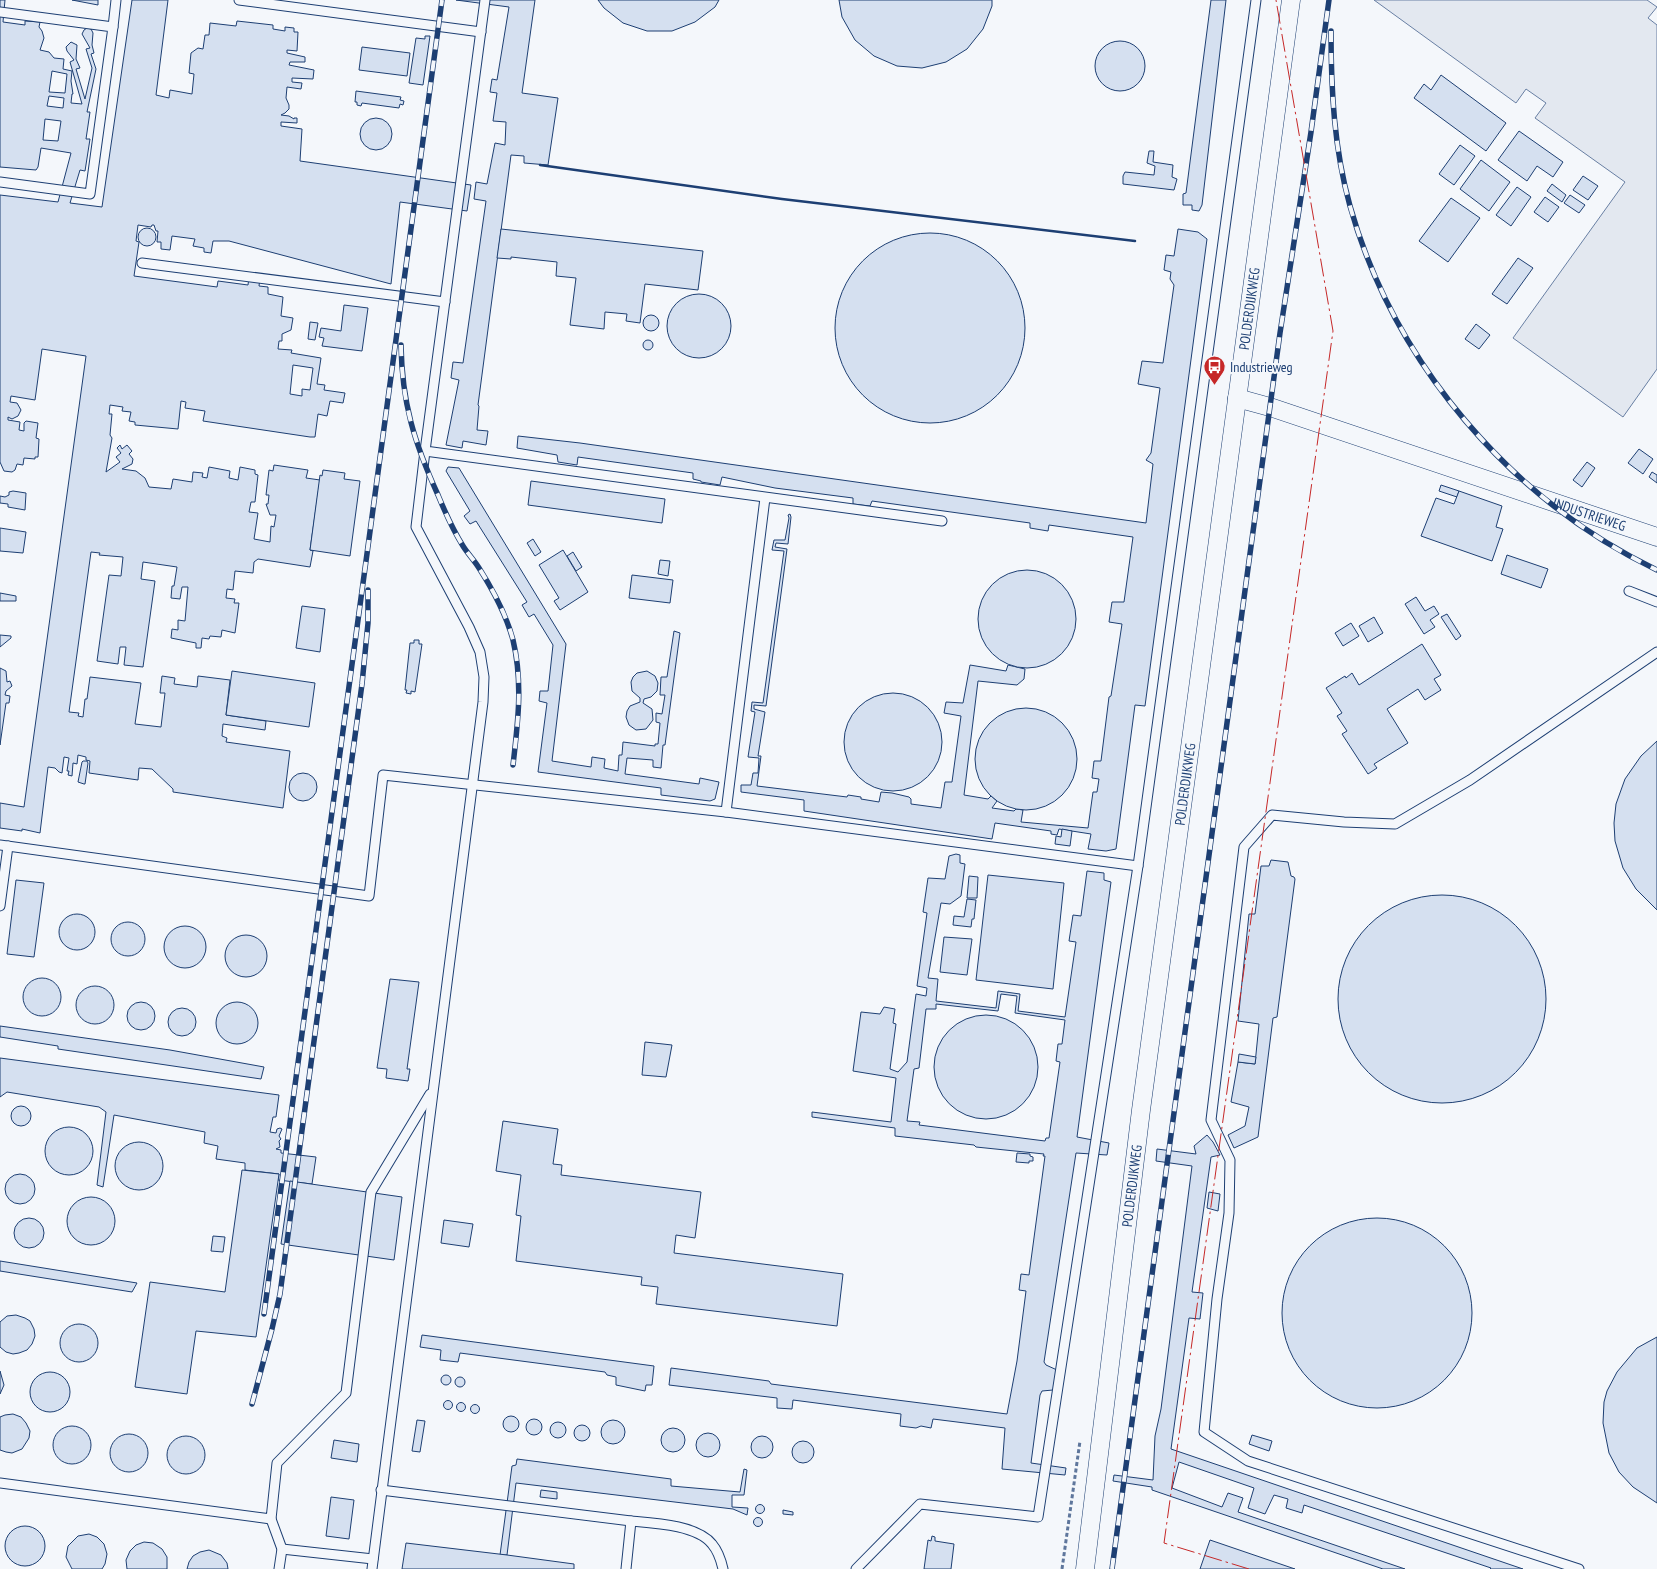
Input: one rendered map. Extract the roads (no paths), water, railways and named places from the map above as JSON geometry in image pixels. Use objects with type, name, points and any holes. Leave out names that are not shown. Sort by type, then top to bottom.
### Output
[{"type":"street","name":"POLDERDIJKWEG","points":[[1085,1569],[1131,1189],[1291,0]]},
{"type":"street","name":"INDUSTRIEWEG","points":[[1237,398],[1270,406],[1657,537]]},
{"type":"lane","points":[[0,182],[90,194],[116,0]]},
{"type":"lane","points":[[239,0],[481,32]]},
{"type":"lane","points":[[282,1549],[373,1564],[483,702],[484,677],[480,652],[469,627],[416,527],[485,0]]},
{"type":"lane","points":[[856,1569],[920,1504],[1038,1516],[1138,866],[1256,0]]},
{"type":"lane","points":[[0,12],[113,27]]},
{"type":"lane","points":[[142,263],[445,302]]},
{"type":"lane","points":[[425,451],[942,522]]},
{"type":"lane","points":[[726,812],[765,498]]},
{"type":"lane","points":[[1629,591],[1657,602]]},
{"type":"lane","points":[[1579,1569],[1248,1461],[1204,1432],[1217,1299],[1229,1213],[1230,1160],[1211,1120],[1244,847],[1272,815],[1344,822],[1395,824],[1470,780],[1657,652]]},
{"type":"lane","points":[[0,906],[4,846],[369,896],[383,775],[726,812],[1138,866]]},
{"type":"lane","points":[[279,1569],[282,1549],[271,1519],[277,1463],[346,1393],[371,1192],[433,1089]]},
{"type":"lane","points":[[0,1483],[271,1519]]},
{"type":"lane","points":[[381,1490],[682,1528],[702,1536],[712,1544],[719,1556],[723,1569]]},
{"type":"lane","points":[[626,1569],[631,1521]]},
{"type":"railway","points":[[264,1314],[442,0]]},
{"type":"railway","points":[[1112,1569],[1280,333],[1329,0]]},
{"type":"railway","points":[[1331,31],[1334,119],[1340,163],[1350,206],[1370,264],[1396,319],[1428,372],[1465,421],[1507,465],[1554,506],[1604,541],[1657,570]]},
{"type":"railway","points":[[401,345],[407,404],[422,457],[443,508],[463,546],[479,568],[494,594],[507,621],[513,640],[519,687],[513,765]]},
{"type":"railway","points":[[252,1404],[280,1294],[362,684],[368,623],[368,590]]},
{"type":"place","name":"Industrieweg","points":[[1214,386]]}]
